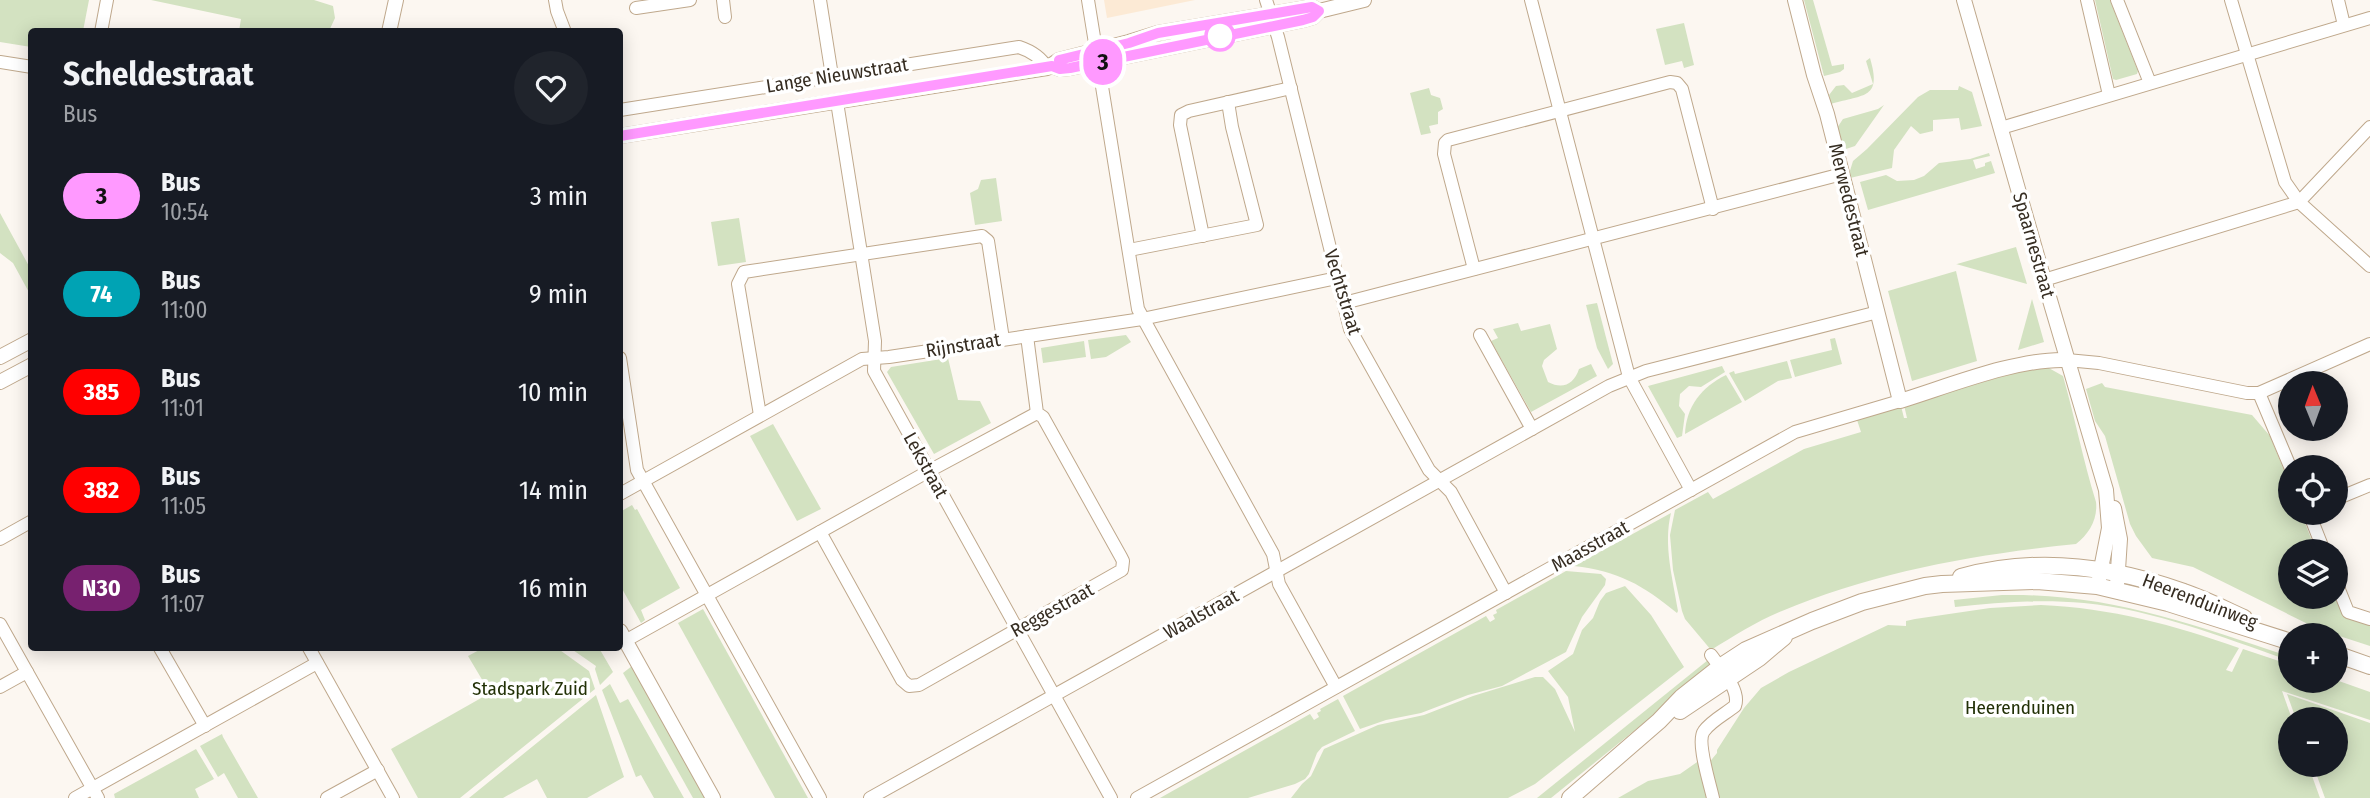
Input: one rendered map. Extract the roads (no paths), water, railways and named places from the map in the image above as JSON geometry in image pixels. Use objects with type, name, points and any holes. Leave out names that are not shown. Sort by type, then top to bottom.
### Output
[{"type":"main road","name":"Heerenduinweg","points":[[1570,798],[1659,721],[1676,713],[1719,667],[1777,645],[1789,632],[1862,602],[1982,572],[2021,566],[2063,565],[2119,573],[2185,592],[2278,630]]},
{"type":"main road","name":"Heerenduinweg","points":[[1942,584],[2037,581],[2097,586],[2168,603],[2278,638]]},
{"type":"main road","points":[[2348,658],[2370,666]]},
{"type":"street","points":[[102,28],[107,0]]},
{"type":"street","points":[[390,28],[396,0]]},
{"type":"street","points":[[555,0],[563,28]]},
{"type":"street","points":[[635,8],[690,0]]},
{"type":"street","points":[[723,0],[725,17]]},
{"type":"street","points":[[820,0],[832,76]]},
{"type":"street","points":[[1088,0],[1138,310],[1273,554],[1279,584],[1336,687]]},
{"type":"street","name":"Lange Nieuwstraat","points":[[623,136],[1049,67],[1060,69],[1270,13],[1313,17],[1323,7],[1364,0]]},
{"type":"street","points":[[1531,0],[1629,377],[1691,490]]},
{"type":"street","name":"Merwedestraat","points":[[1796,0],[1900,401]]},
{"type":"street","name":"Spaarnestraat","points":[[1964,0],[2067,360],[2120,528],[2116,590]]},
{"type":"street","points":[[2087,0],[2109,95]]},
{"type":"street","points":[[2117,0],[2150,83]]},
{"type":"street","points":[[2231,0],[2285,181],[2299,202],[2370,266]]},
{"type":"street","points":[[2338,0],[2344,25]]},
{"type":"street","name":"Vechtstraat","points":[[1270,13],[1350,329],[1429,470],[1451,492],[1506,593]]},
{"type":"street","points":[[2001,128],[2370,18]]},
{"type":"street","name":"Lange Nieuwstraat","points":[[623,110],[1020,47],[1043,60],[1049,67]]},
{"type":"street","points":[[0,62],[28,66]]},
{"type":"street","points":[[1474,269],[1444,154],[1445,143],[1452,138],[1670,82],[1677,83],[1682,89],[1713,209]]},
{"type":"street","points":[[1203,236],[1180,120],[1185,112],[1291,88]]},
{"type":"street","name":"Lekstraat","points":[[837,102],[875,341],[874,371],[1111,798]]},
{"type":"street","points":[[1129,250],[1257,225],[1228,103]]},
{"type":"street","points":[[2044,280],[2299,202],[2370,127]]},
{"type":"street","points":[[1344,303],[1842,174]]},
{"type":"street","points":[[760,415],[738,284],[741,275],[750,271],[982,236],[988,241],[1003,339]]},
{"type":"street","name":"Rijnstraat","points":[[623,492],[862,359],[1142,319],[1337,278]]},
{"type":"street","name":"Waalstraat","points":[[870,798],[1629,377],[1878,312]]},
{"type":"street","name":"Reggestraat","points":[[820,532],[902,680],[909,686],[919,685],[1118,574],[1124,566],[1121,557],[1043,417],[1037,413],[1027,335]]},
{"type":"street","points":[[1480,335],[1532,429]]},
{"type":"street","points":[[0,357],[28,342]]},
{"type":"street","points":[[2067,360],[2099,363],[2247,393],[2259,393],[2370,344]]},
{"type":"street","name":"Maasstraat","points":[[1138,798],[1795,432],[2018,366],[2047,359],[2067,360]]},
{"type":"street","points":[[0,382],[28,367]]},
{"type":"street","points":[[623,378],[637,470],[820,798]]},
{"type":"street","points":[[2259,393],[2285,455]]},
{"type":"street","points":[[623,636],[707,594],[1037,413]]},
{"type":"street","points":[[2348,494],[2370,485]]},
{"type":"street","name":"Spaarnestraat","points":[[2097,586],[2109,528],[2106,490]]},
{"type":"street","points":[[0,539],[28,523]]},
{"type":"street","points":[[2347,609],[2348,612],[2370,619]]},
{"type":"street","points":[[0,624],[95,793]]},
{"type":"street","points":[[623,638],[713,798]]},
{"type":"street","points":[[162,651],[205,726]]},
{"type":"street","points":[[311,651],[393,798]]},
{"type":"street","points":[[75,798],[95,793],[205,726],[317,663]]},
{"type":"street","points":[[1713,798],[1700,740],[1706,728],[1737,702],[1737,697],[1719,667]]},
{"type":"street","points":[[0,687],[27,672]]},
{"type":"street","points":[[327,798],[378,770]]},
{"type":"park label","name":"Stadspark Zuid","points":[[530,688]]},
{"type":"park label","name":"Heerenduinen","points":[[2020,707]]}]
